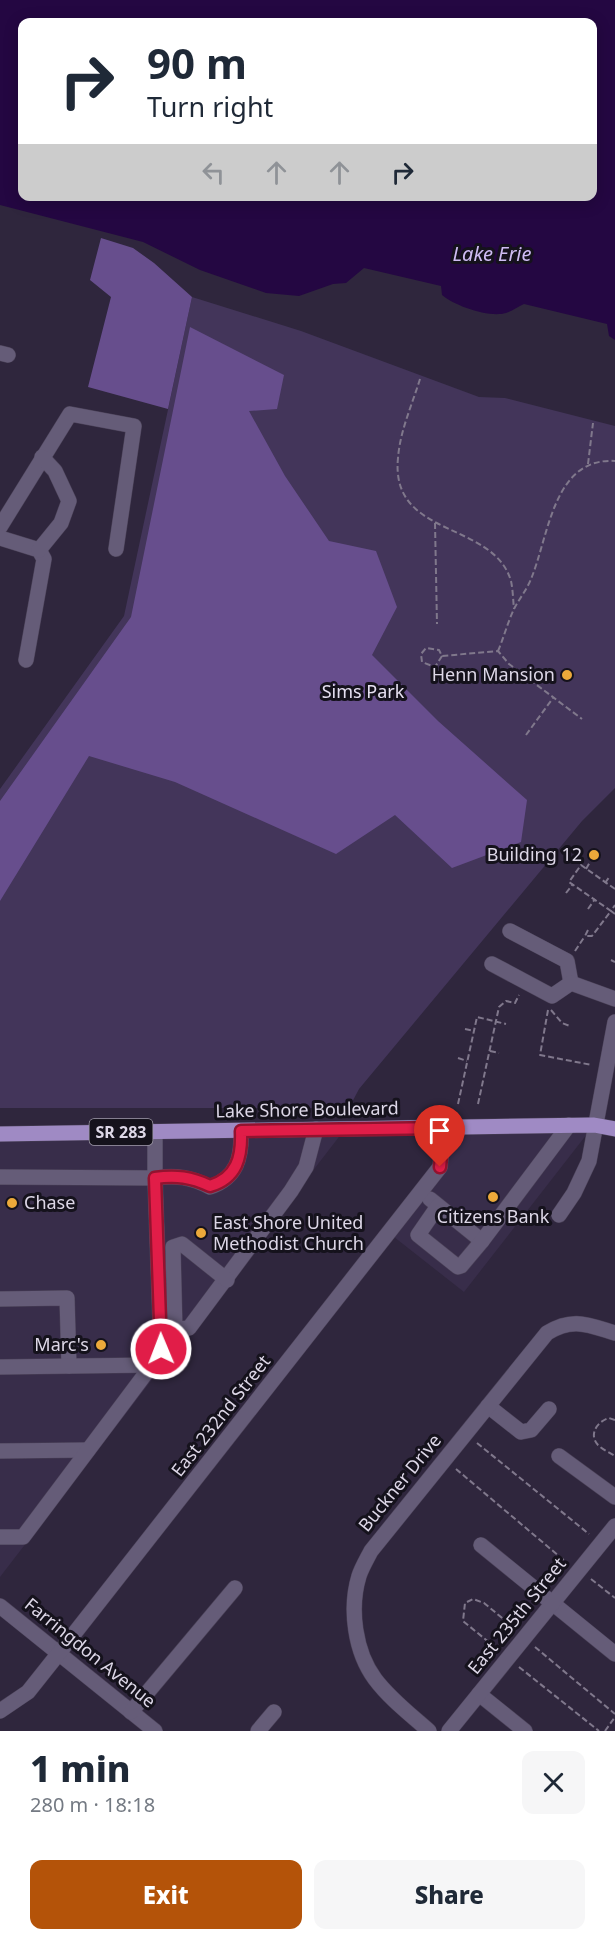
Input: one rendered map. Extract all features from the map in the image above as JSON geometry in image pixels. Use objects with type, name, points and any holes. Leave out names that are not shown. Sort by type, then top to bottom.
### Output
[{"type":"main road","name":"Lake Shore Boulevard","points":[[0,1134],[569,1125],[594,1125],[615,1129]]},
{"type":"street","points":[[0,527],[70,414],[134,426],[116,549]]},
{"type":"street","points":[[39,550],[61,523],[69,501],[55,471],[42,457]]},
{"type":"street","points":[[0,538],[39,550],[44,560],[26,660]]},
{"type":"street","points":[[510,931],[567,961],[571,984]]},
{"type":"street","points":[[492,964],[552,996],[571,984]]},
{"type":"street","points":[[571,984],[615,999]]},
{"type":"street","points":[[559,1215],[574,1193],[589,1161],[615,1022]]},
{"type":"street","points":[[438,1206],[417,1232],[450,1260],[461,1266],[569,1125]]},
{"type":"street","name":"East 232nd Street","points":[[0,1712],[28,1692],[421,1192],[440,1167],[444,1128]]},
{"type":"street","points":[[168,1330],[189,1329],[227,1280],[306,1167],[316,1130]]},
{"type":"street","points":[[0,1177],[155,1178],[174,1175],[193,1178],[210,1186],[223,1183],[236,1169],[242,1150],[241,1131]]},
{"type":"street","points":[[155,1132],[155,1178],[168,1330]]},
{"type":"street","points":[[421,1192],[482,1241]]},
{"type":"street","points":[[0,1537],[23,1537],[152,1365],[168,1330],[173,1247],[182,1244],[227,1280]]},
{"type":"street","points":[[0,1299],[67,1299],[69,1366]]},
{"type":"street","name":"Buckner Drive","points":[[429,1731],[391,1696],[375,1678],[361,1655],[354,1613],[359,1576],[371,1551],[547,1333],[561,1324],[578,1323],[615,1333]]},
{"type":"street","points":[[0,1367],[152,1365]]},
{"type":"street","points":[[488,1406],[521,1432],[531,1430],[549,1409]]},
{"type":"street","points":[[0,1451],[88,1450]]},
{"type":"street","points":[[559,1456],[615,1497]]},
{"type":"street","name":"East 235th Street","points":[[449,1731],[615,1526]]},
{"type":"street","points":[[481,1545],[615,1654]]},
{"type":"street","points":[[131,1712],[236,1588]]},
{"type":"street","name":"Farringdon Avenue","points":[[0,1606],[155,1731]]},
{"type":"street","points":[[479,1694],[525,1731]]},
{"type":"street","points":[[258,1731],[274,1712]]},
{"type":"path","points":[[420,379],[402,434],[398,461],[399,478],[406,502],[435,523],[460,533],[497,559],[510,580],[514,609]]},
{"type":"path","points":[[588,465],[593,423]]},
{"type":"path","points":[[498,651],[514,609],[530,581],[551,514],[565,485],[588,465],[615,461]]},
{"type":"path","points":[[435,523],[437,624]]},
{"type":"path","points":[[426,648],[440,650],[442,656],[435,667],[422,662],[421,654],[426,648]]},
{"type":"path","points":[[442,656],[498,651]]},
{"type":"path","points":[[498,651],[509,664],[582,719]]},
{"type":"path","points":[[526,735],[553,698]]},
{"type":"path","points":[[586,869],[590,862]]},
{"type":"path","points":[[615,889],[581,866],[569,882],[615,914]]},
{"type":"path","points":[[605,883],[610,876]]},
{"type":"path","points":[[566,893],[573,884]]},
{"type":"path","points":[[588,909],[594,900]]},
{"type":"path","points":[[585,936],[594,934],[615,905]]},
{"type":"path","points":[[567,961],[588,930]]},
{"type":"path","points":[[611,960],[615,962]]},
{"type":"path","points":[[478,1104],[501,1004],[506,1001],[515,1003],[526,982]]},
{"type":"path","points":[[570,1026],[562,1023],[549,1007],[540,1055],[596,1066]]},
{"type":"path","points":[[458,1104],[477,1017],[506,1024]]},
{"type":"path","points":[[465,1029],[474,1031]]},
{"type":"path","points":[[490,1051],[499,1053]]},
{"type":"path","points":[[458,1058],[467,1061]]},
{"type":"path","points":[[615,1420],[609,1418],[601,1420],[595,1427],[595,1439],[598,1445],[615,1456]]},
{"type":"path","points":[[473,1440],[589,1534]]},
{"type":"path","points":[[452,1466],[566,1562]]},
{"type":"path","points":[[591,1579],[615,1598]]},
{"type":"path","points":[[496,1648],[463,1621],[465,1603],[473,1599],[484,1603],[513,1627]]},
{"type":"path","points":[[535,1647],[615,1716],[605,1731]]},
{"type":"path","points":[[519,1667],[599,1731]]},
{"type":"shaded area","points":[[594,1125],[464,1292],[389,1233],[440,1167],[444,1128]]},
{"type":"shaded area","points":[[345,1129],[0,1577],[0,1134]]},
{"type":"green space","points":[[101,238],[133,248],[154,263],[192,297],[168,409],[88,387],[111,297],[90,280]]},
{"type":"green space","name":"Sims Park","points":[[192,297],[301,331],[479,397],[505,398],[615,426],[615,788],[582,821],[359,1089],[349,1108],[0,1108],[0,789],[124,616]]},
{"type":"green space","points":[[190,327],[284,375],[277,409],[249,411],[285,476],[329,541],[376,551],[397,607],[372,655],[438,721],[527,800],[521,842],[452,868],[395,815],[336,854],[175,782],[89,756],[0,901],[0,801],[131,617]]},
{"type":"water","name":"Lake Erie","points":[[0,0],[615,0],[615,340],[609,336],[607,324],[524,304],[506,313],[482,312],[463,307],[448,299],[442,295],[441,286],[364,268],[346,283],[333,284],[299,296],[266,293],[200,270],[143,242],[0,205]]},
{"type":"place","name":"Henn Mansion","points":[[567,675]]},
{"type":"place","name":"Building 12","points":[[594,855]]},
{"type":"place","name":"Citizens Bank","points":[[493,1197]]},
{"type":"place","name":"Chase","points":[[12,1203]]},
{"type":"place","name":"East Shore United Methodist Church","points":[[201,1233]]},
{"type":"place","name":"Marc's","points":[[101,1345]]},
{"type":"route","points":[[161,1349],[155,1178],[174,1175],[193,1178],[210,1186],[223,1183],[236,1169],[242,1150],[241,1131],[444,1128],[440,1167]]}]
